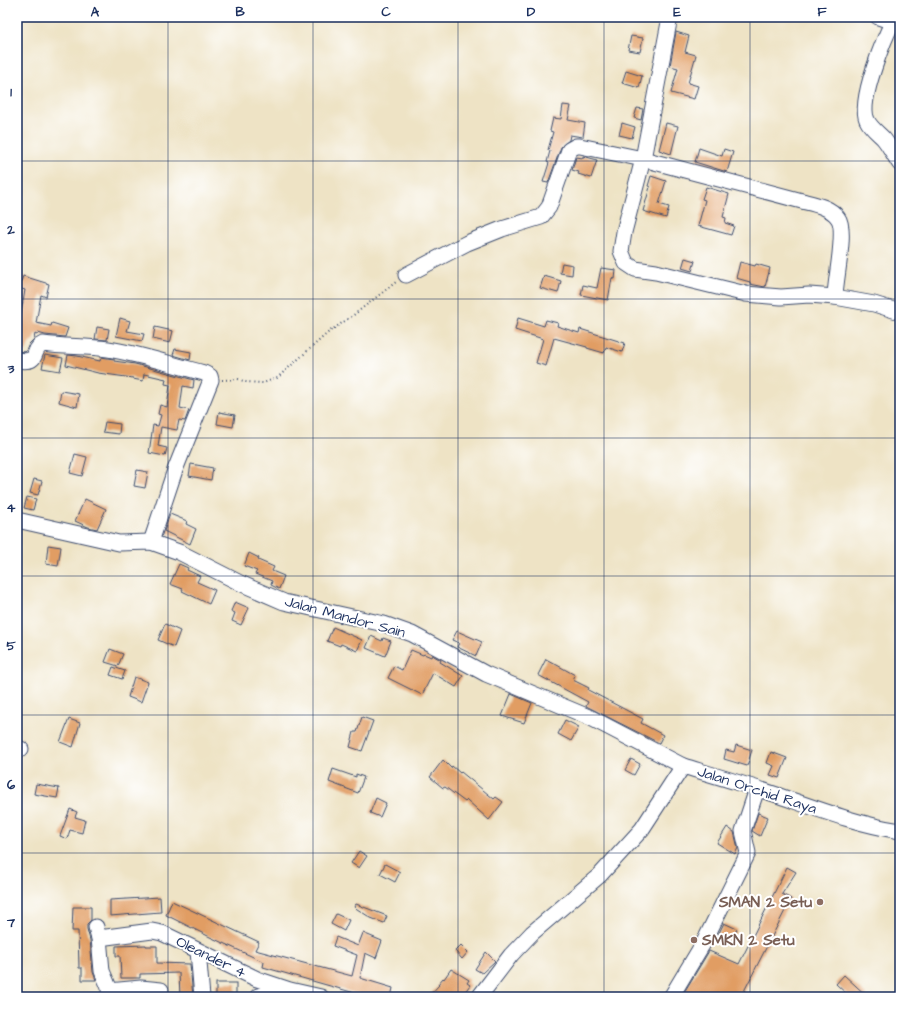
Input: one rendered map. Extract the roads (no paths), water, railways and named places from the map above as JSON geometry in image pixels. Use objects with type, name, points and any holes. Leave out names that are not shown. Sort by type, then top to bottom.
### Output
[{"type":"street","points":[[670,17],[643,159],[624,232],[621,251],[626,263],[635,269],[656,272],[746,294],[781,297],[809,295],[836,297],[874,304],[900,312]]},
{"type":"street","points":[[878,17],[894,19],[880,53],[866,96],[865,114],[867,121],[884,140],[900,164]]},
{"type":"street","points":[[406,275],[467,243],[502,229],[541,217],[549,207],[569,150],[572,147],[580,146],[643,159],[821,206],[833,212],[839,218],[841,233],[836,297]]},
{"type":"street","points":[[17,360],[30,361],[33,359],[39,346],[43,344],[87,346],[109,349],[172,364],[210,376],[211,380],[175,470],[151,542]]},
{"type":"street","name":"Jalan Mandor Sain","points":[[17,520],[119,543],[151,542],[179,552],[240,583],[284,602],[384,624],[412,634],[486,674],[592,718],[683,766]]},
{"type":"street","name":"Jalan Orchid Raya","points":[[479,997],[511,955],[532,933],[600,875],[642,829],[683,766],[845,818],[876,827],[900,831]]},
{"type":"street","points":[[671,997],[704,942],[748,853],[743,831],[757,789]]},
{"type":"street","name":"Oleander 4","points":[[111,994],[102,971],[98,933],[152,931],[162,933],[257,979],[290,990],[321,997]]},
{"type":"street","points":[[198,951],[202,997]]},
{"type":"street","points":[[257,979],[258,997],[290,990]]},
{"type":"street","points":[[111,994],[141,993],[161,990]]},
{"type":"place","name":"SMAN 2 Setu","points":[[820,902]]},
{"type":"place","name":"SMKN 2 Setu","points":[[694,940]]}]
